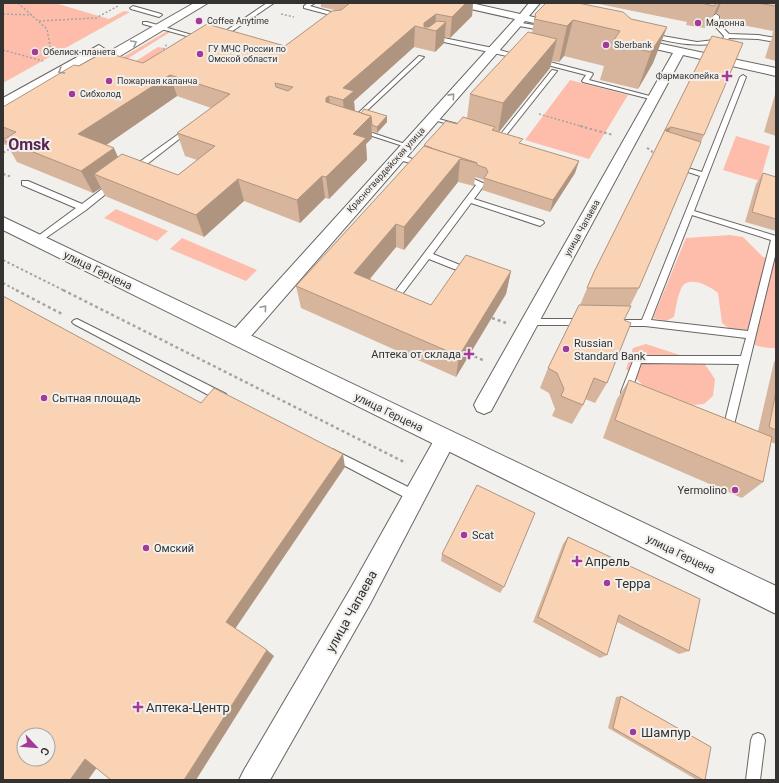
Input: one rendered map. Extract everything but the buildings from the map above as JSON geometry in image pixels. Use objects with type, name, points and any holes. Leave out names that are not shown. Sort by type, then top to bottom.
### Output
[{"type":"main road","points":[[6,109],[145,23],[160,21],[180,3]]},
{"type":"main road","points":[[6,109],[160,21],[202,3]]},
{"type":"main road","name":"улица Герцена","points":[[3,223],[776,600]]},
{"type":"street","points":[[457,3],[528,13]]},
{"type":"street","points":[[498,3],[528,13],[553,27]]},
{"type":"street","name":"Красногвардейская улица","points":[[238,338],[492,51],[528,13]]},
{"type":"street","points":[[337,28],[352,16]]},
{"type":"street","points":[[626,40],[776,72]]},
{"type":"street","name":"улица Чапаева","points":[[484,405],[680,51]]},
{"type":"street","name":"улица Чапаева","points":[[254,780],[360,595],[446,440]]},
{"type":"lane","points":[[133,8],[160,21],[216,42],[271,3]]},
{"type":"lane","points":[[312,3],[306,8],[352,16]]},
{"type":"lane","points":[[716,16],[717,25],[727,36],[758,37],[776,40]]},
{"type":"lane","points":[[647,35],[694,45],[716,43],[725,40],[727,36]]},
{"type":"lane","points":[[426,46],[434,38],[492,51],[590,74],[585,81],[654,98]]},
{"type":"lane","points":[[352,121],[421,57]]},
{"type":"lane","points":[[501,138],[554,71]]},
{"type":"lane","points":[[645,323],[743,77]]},
{"type":"lane","points":[[433,118],[467,128]]},
{"type":"lane","points":[[37,240],[195,124]]},
{"type":"lane","points":[[354,129],[404,151],[436,169]]},
{"type":"lane","points":[[488,134],[509,140]]},
{"type":"lane","points":[[657,161],[704,175]]},
{"type":"lane","points":[[394,299],[481,184],[451,174]]},
{"type":"lane","points":[[25,183],[82,208]]},
{"type":"lane","points":[[469,200],[540,224]]},
{"type":"lane","points":[[689,212],[775,239],[727,434],[720,431]]},
{"type":"lane","points":[[427,256],[457,267]]},
{"type":"lane","points":[[77,322],[229,401]]},
{"type":"lane","points":[[530,322],[591,322]]},
{"type":"lane","points":[[607,323],[645,323],[751,335]]},
{"type":"lane","points":[[633,395],[626,392],[638,359],[745,360]]},
{"type":"lane","points":[[322,448],[414,496]]},
{"type":"lane","points":[[753,780],[758,740]]},
{"type":"path","points":[[18,3],[47,29],[51,51],[49,60]]},
{"type":"path","points":[[579,3],[587,3]]},
{"type":"path","points":[[39,21],[96,18],[120,5]]},
{"type":"path","points":[[3,14],[32,15]]},
{"type":"path","points":[[160,54],[165,49],[169,38]]},
{"type":"path","points":[[3,50],[50,63]]},
{"type":"path","points":[[524,110],[631,140]]},
{"type":"path","points":[[3,153],[15,145]]},
{"type":"path","points":[[651,150],[657,161]]},
{"type":"path","points":[[3,260],[408,464]]},
{"type":"path","points":[[3,283],[77,322]]},
{"type":"path","points":[[492,318],[508,324]]},
{"type":"path","points":[[469,354],[487,362]]},
{"type":"shaded area","points":[[3,3],[55,3],[109,19],[124,11],[130,12],[3,83]]},
{"type":"shaded area","points":[[169,30],[172,31],[101,75],[96,73]]},
{"type":"shaded area","points":[[158,47],[164,48],[138,76],[120,71]]},
{"type":"shaded area","points":[[570,80],[628,95],[589,159],[525,140]]},
{"type":"shaded area","points":[[736,136],[770,146],[760,181],[723,170]]},
{"type":"shaded area","points":[[116,209],[168,231],[157,241],[104,218]]},
{"type":"shaded area","points":[[730,235],[743,237],[763,257],[776,260],[776,348],[768,348],[753,344],[722,323],[718,293],[710,287],[699,283],[688,282],[681,289],[678,296],[674,317],[666,321],[653,318],[686,238]]},
{"type":"shaded area","points":[[182,238],[257,270],[246,281],[170,249]]},
{"type":"shaded area","points":[[646,344],[704,363],[715,379],[713,396],[704,404],[693,405],[646,388],[626,369],[633,348]]},
{"type":"place","name":"Coffee Anytime","points":[[199,21]]},
{"type":"place","name":"Мадонна","points":[[698,23]]},
{"type":"place","name":"Sberbank","points":[[606,45]]},
{"type":"place","name":"Обелиск-планета","points":[[35,52]]},
{"type":"place","name":"ГУ МЧС России по Омской области","points":[[200,54]]},
{"type":"place","name":"Фармакопейка","points":[[727,76]]},
{"type":"place","name":"Пожарная каланча","points":[[109,81]]},
{"type":"place","name":"Сибхолод","points":[[72,94]]},
{"type":"place","name":"Russian Standard Bank","points":[[566,349]]},
{"type":"place","name":"Аптека от склада","points":[[469,354]]},
{"type":"place","name":"Сытная площадь","points":[[44,398]]},
{"type":"place","name":"Yermolino","points":[[735,490]]},
{"type":"place","name":"Scat","points":[[464,535]]},
{"type":"place","name":"Омский","points":[[146,548]]},
{"type":"place","name":"Апрель","points":[[577,561]]},
{"type":"place","name":"Терра","points":[[607,583]]},
{"type":"place","name":"Аптека-Центр","points":[[138,707]]},
{"type":"place","name":"Шампур","points":[[633,732]]},
{"type":"district","name":"Omsk","points":[[29,144]]}]
